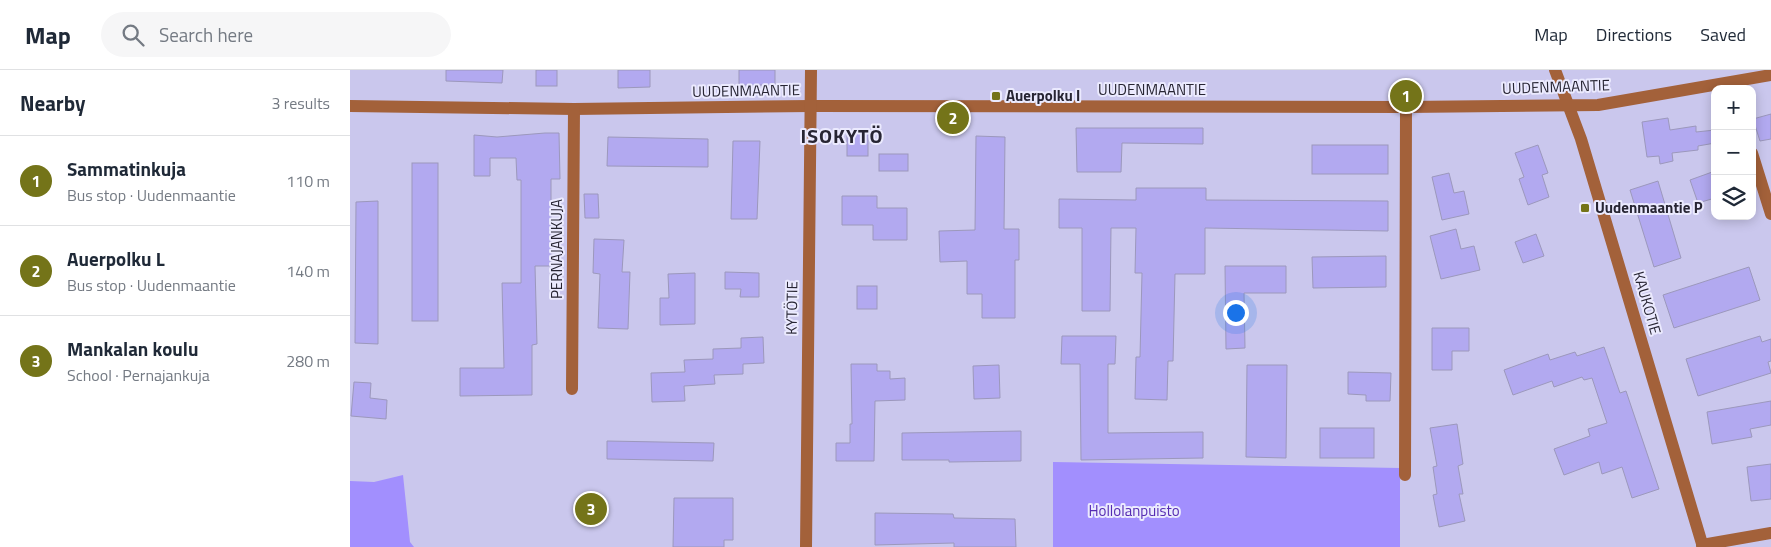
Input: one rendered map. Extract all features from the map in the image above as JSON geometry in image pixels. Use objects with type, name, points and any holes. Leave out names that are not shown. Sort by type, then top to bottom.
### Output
[{"type":"street","name":"KYTÖTIE","points":[[806,547],[811,70]]},
{"type":"street","name":"KAUKOTIE","points":[[1556,70],[1581,139],[1703,546]]},
{"type":"street","name":"UUDENMAANTIE","points":[[1733,85],[1771,75]]},
{"type":"street","name":"UUDENMAANTIE","points":[[350,106],[574,109],[811,106],[1406,107],[1568,105],[1598,104],[1711,88]]},
{"type":"street","points":[[1405,475],[1406,107]]},
{"type":"street","name":"PERNAJANKUJA","points":[[572,389],[574,109]]},
{"type":"street","points":[[1756,166],[1771,214]]},
{"type":"street","points":[[1703,546],[1771,532]]},
{"type":"green space","name":"Hollolanpuisto","points":[[1053,462],[1400,468],[1400,547],[1053,547]]},
{"type":"green space","points":[[403,475],[410,542],[414,547],[350,547],[350,481],[374,482]]},
{"type":"building","points":[[446,70],[503,70],[502,83],[446,81]]},
{"type":"building","points":[[536,70],[557,70],[557,86],[536,86]]},
{"type":"building","points":[[618,70],[650,70],[650,87],[618,88]]},
{"type":"building","points":[[739,70],[775,70],[775,85],[739,85]]},
{"type":"building","points":[[1771,114],[1771,139],[1760,141],[1756,128],[1756,118]]},
{"type":"building","points":[[1668,118],[1670,130],[1696,126],[1696,132],[1711,130],[1711,144],[1698,146],[1698,150],[1672,153],[1673,161],[1660,164],[1659,156],[1647,157],[1642,122]]},
{"type":"building","points":[[1076,128],[1203,128],[1203,144],[1122,143],[1121,172],[1077,172]]},
{"type":"building","points":[[847,131],[868,131],[868,156],[847,156]]},
{"type":"building","points":[[559,133],[560,179],[551,179],[551,266],[535,266],[537,344],[532,345],[532,395],[460,396],[460,368],[504,368],[502,283],[521,283],[521,180],[517,180],[516,158],[490,158],[490,176],[474,176],[474,135],[497,137]]},
{"type":"building","points":[[976,136],[1005,137],[1004,229],[1019,229],[1019,260],[1015,260],[1015,318],[982,318],[982,294],[967,294],[967,261],[940,262],[939,231],[975,230]]},
{"type":"building","points":[[608,137],[708,139],[708,167],[607,166]]},
{"type":"building","points":[[733,141],[760,141],[757,219],[731,219]]},
{"type":"building","points":[[1312,145],[1388,145],[1388,174],[1312,174]]},
{"type":"building","points":[[1538,145],[1548,173],[1542,175],[1549,197],[1528,205],[1519,179],[1524,177],[1515,153]]},
{"type":"building","points":[[879,154],[908,154],[908,171],[879,171]]},
{"type":"building","points":[[412,163],[438,163],[438,321],[412,321]]},
{"type":"building","points":[[1711,172],[1711,199],[1698,203],[1690,180]]},
{"type":"building","points":[[1449,173],[1454,193],[1464,191],[1469,214],[1442,220],[1432,177]]},
{"type":"building","points":[[1658,181],[1681,258],[1654,267],[1630,190]]},
{"type":"building","points":[[1136,188],[1206,188],[1206,200],[1388,201],[1388,231],[1205,228],[1205,274],[1175,274],[1173,361],[1168,361],[1167,400],[1135,399],[1136,357],[1140,357],[1142,273],[1135,273],[1136,228],[1111,228],[1110,311],[1082,311],[1082,228],[1059,228],[1059,199],[1136,200]]},
{"type":"building","points":[[584,194],[598,194],[599,218],[585,218]]},
{"type":"building","points":[[842,196],[877,196],[877,208],[907,208],[907,240],[873,240],[873,225],[842,225]]},
{"type":"building","points":[[378,201],[378,344],[355,343],[356,202]]},
{"type":"building","points":[[1456,229],[1461,249],[1474,246],[1480,270],[1441,279],[1430,236]]},
{"type":"building","points":[[1536,234],[1544,256],[1523,263],[1515,242]]},
{"type":"building","points":[[594,239],[624,240],[622,272],[630,272],[628,329],[598,328],[600,274],[593,273]]},
{"type":"building","points":[[1386,256],[1386,287],[1313,288],[1312,257]]},
{"type":"building","points":[[1225,266],[1286,266],[1286,293],[1244,293],[1245,348],[1226,349]]},
{"type":"building","points":[[1749,267],[1760,300],[1674,328],[1663,295]]},
{"type":"building","points":[[725,272],[759,273],[759,297],[740,297],[741,289],[725,289]]},
{"type":"building","points":[[695,273],[695,324],[660,325],[660,298],[669,298],[668,274]]},
{"type":"building","points":[[857,286],[877,286],[877,309],[857,309]]},
{"type":"building","points":[[1432,328],[1469,328],[1469,351],[1452,351],[1452,370],[1432,370]]},
{"type":"building","points":[[1062,336],[1116,336],[1115,364],[1108,364],[1108,433],[1203,432],[1203,458],[1081,460],[1080,364],[1061,364]]},
{"type":"building","points":[[1760,336],[1762,342],[1771,339],[1771,361],[1768,362],[1771,373],[1698,396],[1686,359]]},
{"type":"building","points":[[763,337],[764,363],[743,364],[743,374],[714,375],[715,384],[684,386],[685,401],[652,402],[651,373],[685,372],[684,360],[713,359],[713,349],[741,348],[741,338]]},
{"type":"building","points":[[1604,347],[1620,393],[1626,391],[1659,489],[1632,498],[1622,467],[1602,474],[1599,462],[1564,475],[1554,449],[1590,436],[1588,429],[1607,423],[1592,378],[1584,380],[1582,377],[1554,387],[1552,381],[1513,395],[1504,370],[1548,354],[1550,360],[1575,352],[1577,356]]},
{"type":"building","points":[[851,364],[877,364],[877,371],[890,371],[890,379],[905,378],[905,400],[875,401],[874,461],[836,461],[836,443],[850,443],[850,424],[852,424]]},
{"type":"building","points":[[999,365],[1000,398],[974,399],[973,366]]},
{"type":"building","points":[[1247,365],[1287,365],[1286,458],[1246,457]]},
{"type":"building","points":[[1348,372],[1391,373],[1390,401],[1366,401],[1366,395],[1348,394]]},
{"type":"building","points":[[354,382],[371,383],[370,398],[387,400],[386,419],[351,416]]},
{"type":"building","points":[[1771,401],[1771,425],[1750,429],[1752,437],[1712,444],[1707,412]]},
{"type":"building","points":[[1457,424],[1463,464],[1458,466],[1463,494],[1459,494],[1465,521],[1439,527],[1433,495],[1437,494],[1433,467],[1437,466],[1430,428]]},
{"type":"building","points":[[1320,428],[1374,428],[1374,458],[1320,458]]},
{"type":"building","points":[[1021,431],[1021,461],[949,462],[949,460],[902,460],[902,433]]},
{"type":"building","points":[[607,441],[714,443],[713,461],[607,459]]},
{"type":"building","points":[[1771,464],[1771,499],[1751,501],[1747,467]]},
{"type":"building","points":[[674,498],[733,498],[733,540],[724,540],[724,547],[673,547]]},
{"type":"building","points":[[875,513],[953,514],[954,518],[1015,519],[1016,547],[954,547],[954,543],[875,545]]},
{"type":"place","name":"Auerpolku I","points":[[996,96]]},
{"type":"place","name":"Sammatinkuja","points":[[1406,96]]},
{"type":"place","name":"Auerpolku L","points":[[953,118]]},
{"type":"place","name":"Uudenmaantie P","points":[[1585,208]]},
{"type":"place","name":"Mankalan koulu","points":[[591,509]]},
{"type":"district","name":"ISOKYTÖ","points":[[842,136]]}]
